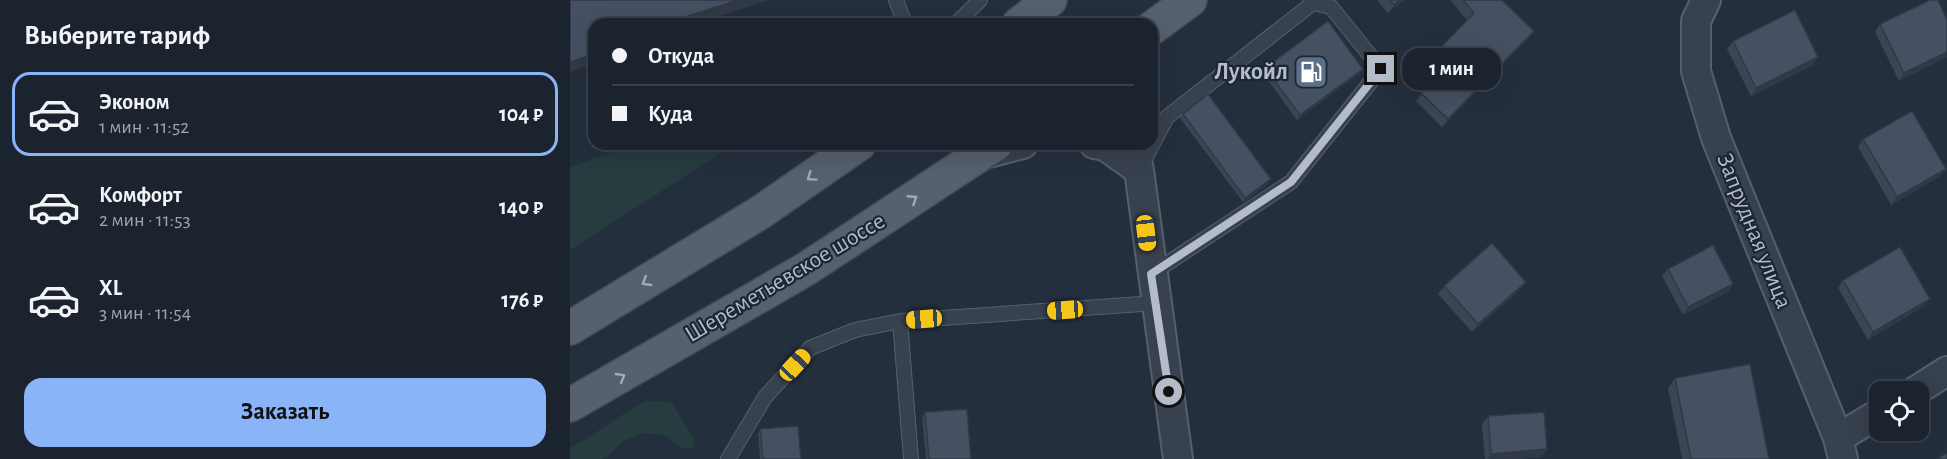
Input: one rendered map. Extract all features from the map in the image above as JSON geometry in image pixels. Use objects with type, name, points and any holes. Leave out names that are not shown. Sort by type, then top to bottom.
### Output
[{"type":"main road","points":[[1027,18],[1050,0]]},
{"type":"main road","points":[[570,328],[761,212],[850,150]]},
{"type":"main road","name":"Шереметьевское шоссе","points":[[570,405],[806,269],[986,150]]},
{"type":"street","name":"Запрудная улица","points":[[1706,0],[1696,21],[1696,71],[1716,138],[1840,449]]},
{"type":"street","points":[[1158,37],[1171,14]]},
{"type":"street","points":[[1116,150],[1136,157],[1178,459]]},
{"type":"street","points":[[1929,382],[1947,371]]},
{"type":"street","points":[[1840,449],[1869,423]]},
{"type":"lane","points":[[896,0],[903,18]]},
{"type":"lane","points":[[962,18],[980,0]]},
{"type":"lane","points":[[1151,274],[1291,182],[1381,69],[1331,7],[1312,1],[1167,117],[1158,129]]},
{"type":"lane","points":[[728,459],[765,397],[810,348],[855,330],[900,321],[1156,303]]},
{"type":"lane","points":[[900,321],[911,459]]},
{"type":"green space","points":[[618,150],[726,150],[570,250],[570,167]]},
{"type":"green space","points":[[647,401],[671,402],[692,436],[694,449],[683,448],[664,435],[643,433],[622,442],[607,457],[570,459],[570,448]]},
{"type":"building","points":[[570,0],[738,0],[682,18],[588,18],[588,56],[570,62]]},
{"type":"building","points":[[1463,0],[1502,0],[1534,31],[1448,119],[1421,93],[1435,79],[1422,67],[1474,13]]},
{"type":"building","points":[[1930,0],[1938,0],[1947,20],[1947,52],[1904,73],[1880,24]]},
{"type":"building","points":[[1795,10],[1818,57],[1756,88],[1733,41]]},
{"type":"building","name":"Лукойл","points":[[1328,21],[1363,69],[1300,115],[1265,68]]},
{"type":"building","points":[[1208,94],[1271,179],[1245,198],[1183,114]]},
{"type":"building","points":[[1912,111],[1946,169],[1897,197],[1863,139]]},
{"type":"building","points":[[1492,243],[1526,282],[1478,324],[1444,286]]},
{"type":"building","points":[[1713,245],[1733,284],[1688,307],[1668,269]]},
{"type":"building","points":[[1900,247],[1930,299],[1873,332],[1843,280]]},
{"type":"building","points":[[1750,364],[1769,459],[1691,459],[1675,378]]},
{"type":"building","points":[[967,409],[971,459],[929,459],[925,412]]},
{"type":"building","points":[[1544,412],[1547,449],[1491,454],[1488,416]]},
{"type":"building","points":[[798,426],[801,459],[763,459],[760,429]]},
{"type":"building","points":[[1947,453],[1947,459],[1937,459]]},
{"type":"place","name":"Лукойл","points":[[1311,72]]},
{"type":"route","points":[[1169,392],[1151,274],[1291,182],[1381,69]]}]
